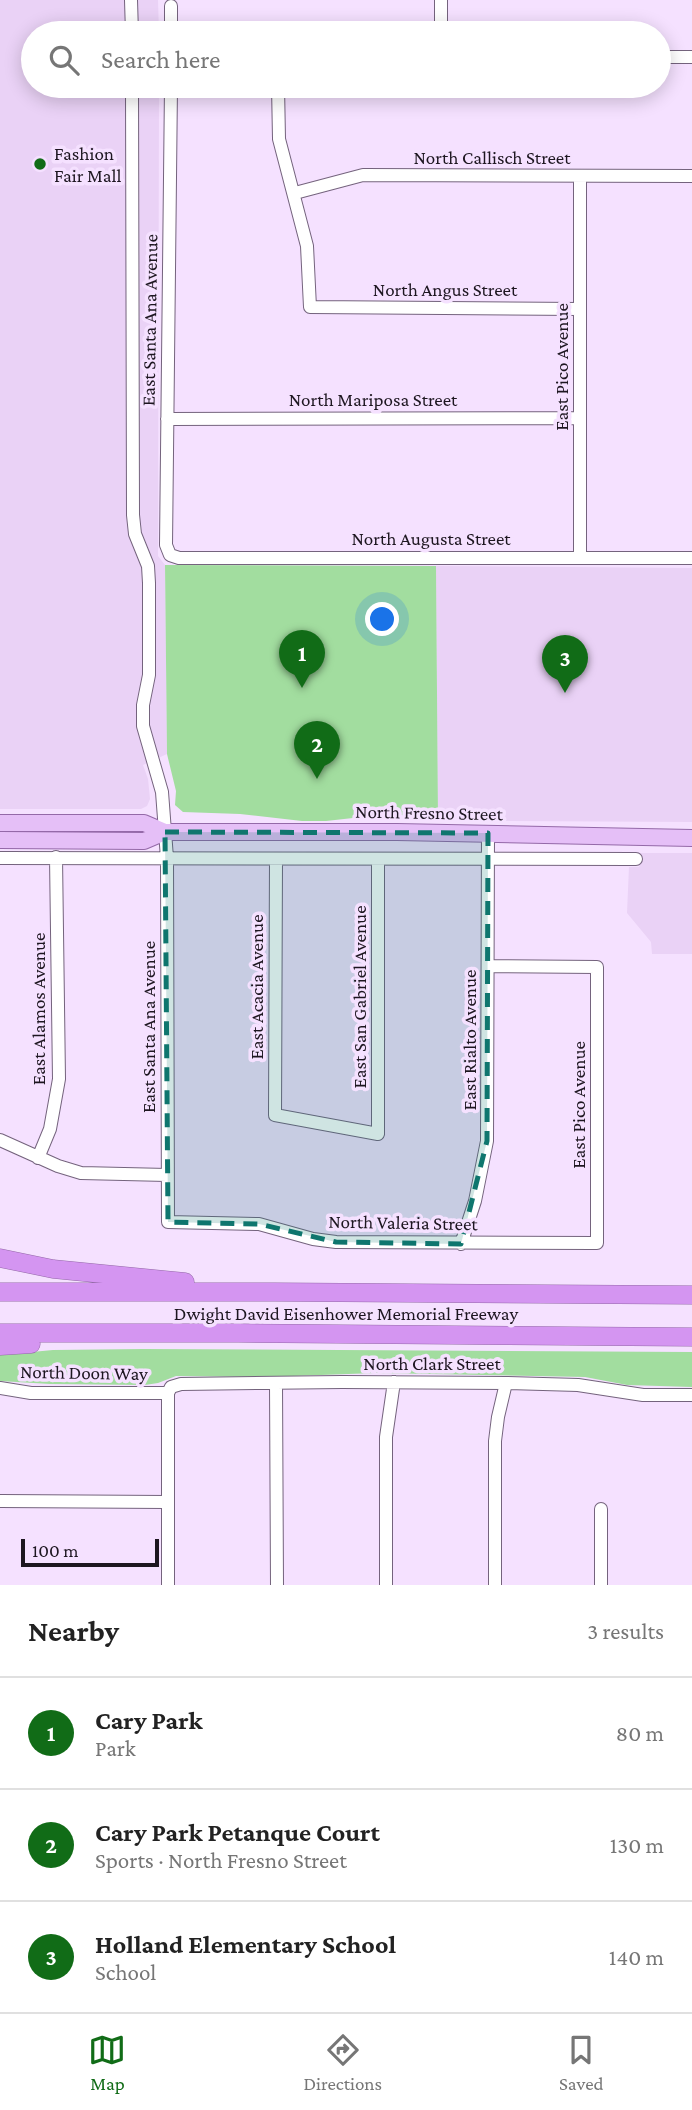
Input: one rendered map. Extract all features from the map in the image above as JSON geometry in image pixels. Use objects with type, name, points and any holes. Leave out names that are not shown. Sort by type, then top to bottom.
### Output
[{"type":"highway","points":[[0,1258],[53,1269],[275,1292]]},
{"type":"highway","name":"Dwight David Eisenhower Memorial Freeway","points":[[0,1293],[692,1295]]},
{"type":"highway","points":[[0,1346],[238,1332]]},
{"type":"highway","name":"Dwight David Eisenhower Memorial Freeway","points":[[0,1333],[238,1332],[692,1337]]},
{"type":"main road","name":"North Fresno Street","points":[[0,824],[144,823],[165,832],[488,833],[692,838]]},
{"type":"main road","name":"North Fresno Street","points":[[0,840],[144,841],[165,832]]},
{"type":"street","points":[[131,0],[132,21]]},
{"type":"street","points":[[441,0],[441,21]]},
{"type":"street","points":[[171,6],[171,21]]},
{"type":"street","points":[[671,57],[692,57]]},
{"type":"street","name":"East Santa Ana Avenue","points":[[132,98],[133,515],[135,534],[149,574],[149,676],[144,726],[162,792],[167,858],[168,1222]]},
{"type":"street","name":"East Santa Ana Avenue","points":[[170,555],[166,545],[171,98]]},
{"type":"street","points":[[278,98],[279,139],[295,193]]},
{"type":"street","name":"North Callisch Street","points":[[295,193],[363,175],[692,176]]},
{"type":"street","name":"East Pico Avenue","points":[[580,176],[580,558]]},
{"type":"street","name":"North Angus Street","points":[[295,193],[307,246],[310,307],[580,309]]},
{"type":"street","name":"North Mariposa Street","points":[[167,419],[580,418]]},
{"type":"street","name":"North Augusta Street","points":[[170,555],[179,558],[692,558]]},
{"type":"street","name":"East Rialto Avenue","points":[[461,1244],[475,1201],[487,1142],[488,833]]},
{"type":"street","name":"East Alamos Avenue","points":[[38,1158],[50,1129],[59,1079],[56,857]]},
{"type":"street","points":[[0,858],[636,859]]},
{"type":"street","name":"East San Gabriel Avenue","points":[[275,1115],[378,1134],[378,859]]},
{"type":"street","name":"East Acacia Avenue","points":[[275,1115],[276,860]]},
{"type":"street","name":"East Pico Avenue","points":[[488,966],[597,967],[597,1243]]},
{"type":"street","points":[[0,1140],[58,1166],[81,1172],[167,1175]]},
{"type":"street","name":"North Valeria Street","points":[[168,1222],[259,1224],[313,1239],[336,1242],[597,1243]]},
{"type":"street","points":[[386,1585],[386,1437],[394,1382]]},
{"type":"street","points":[[495,1585],[495,1441],[506,1383]]},
{"type":"street","name":"North Clark Street","points":[[169,1390],[181,1384],[506,1383],[578,1385],[643,1395],[692,1395]]},
{"type":"street","points":[[276,1384],[276,1585]]},
{"type":"street","name":"North Doon Way","points":[[0,1388],[31,1393],[169,1390]]},
{"type":"street","points":[[168,1585],[169,1390]]},
{"type":"street","points":[[0,1501],[167,1502]]},
{"type":"street","points":[[601,1509],[601,1585]]},
{"type":"highlighted area","points":[[165,832],[488,833],[487,1141],[461,1244],[336,1242],[259,1224],[168,1222]]},
{"type":"shaded area","points":[[0,0],[158,0],[159,21],[21,21],[21,98],[159,98],[158,556],[165,565],[167,754],[143,765],[150,799],[147,806],[141,809],[0,809]]},
{"type":"shaded area","points":[[436,566],[692,568],[692,822],[491,821],[438,818]]},
{"type":"shaded area","points":[[639,853],[692,853],[692,954],[652,954],[651,942],[627,913],[629,867],[639,867]]},
{"type":"green space","points":[[165,565],[436,566],[438,818],[302,821],[240,814],[183,812],[175,805],[176,791],[167,754]]},
{"type":"green space","points":[[53,1350],[692,1352],[692,1387],[627,1385],[585,1377],[376,1373],[266,1377],[176,1376],[145,1385],[0,1381],[0,1355]]},
{"type":"place","name":"Fashion Fair Mall","points":[[40,164]]},
{"type":"place","name":"Cary Park","points":[[302,688]]},
{"type":"place","name":"Holland Elementary School","points":[[565,693]]},
{"type":"place","name":"Cary Park Petanque Court","points":[[317,779]]}]
